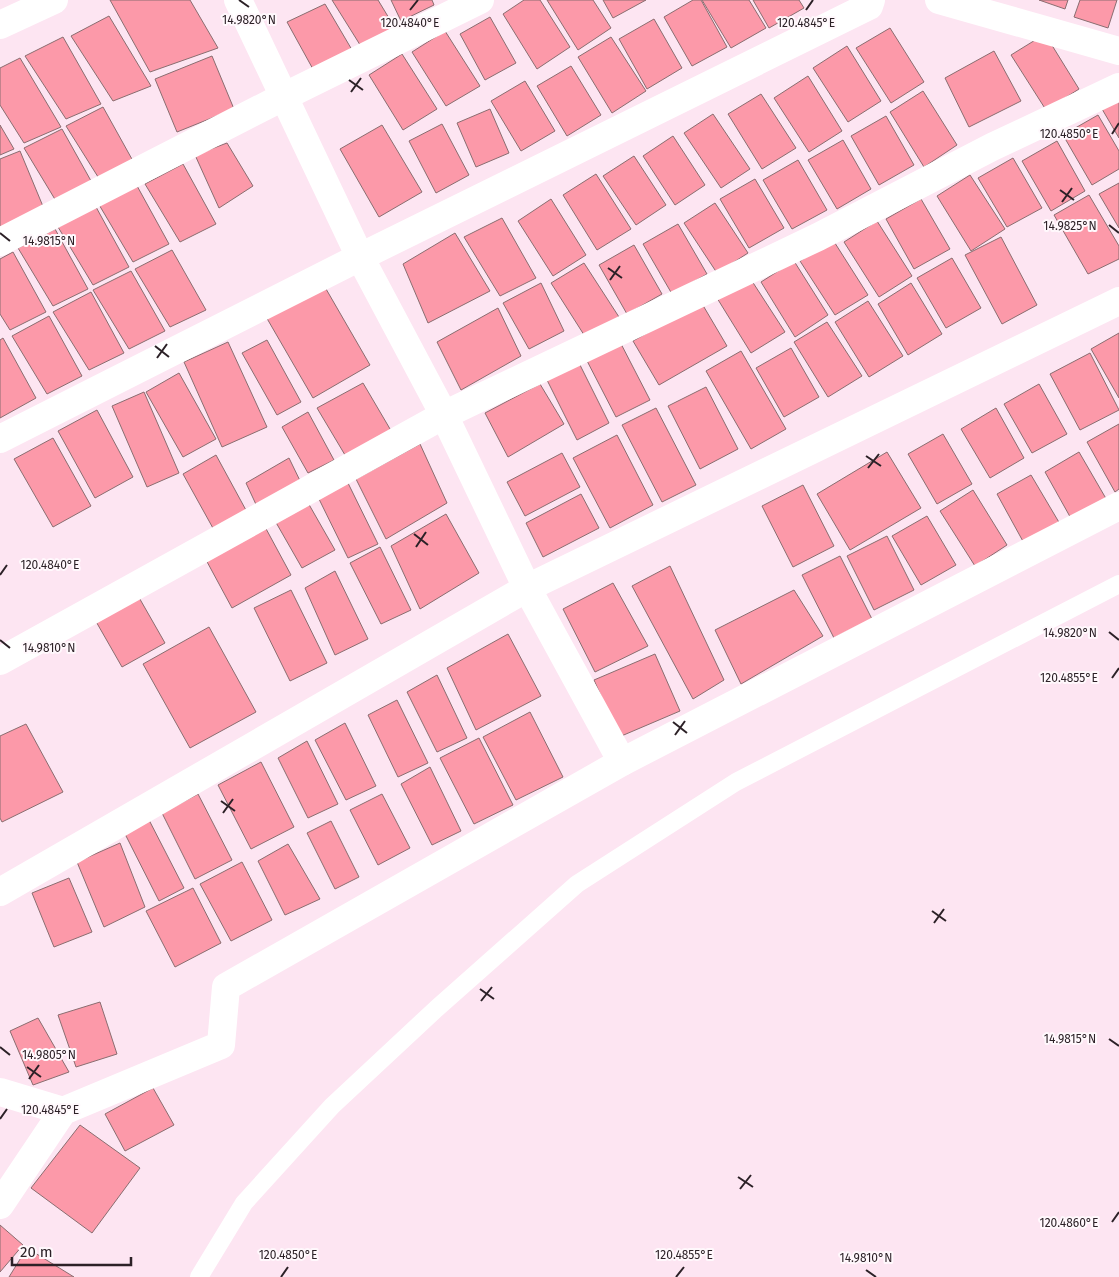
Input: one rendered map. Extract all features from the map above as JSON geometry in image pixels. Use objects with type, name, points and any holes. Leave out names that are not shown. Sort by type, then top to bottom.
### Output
[{"type":"street","points":[[0,25],[54,0]]},
{"type":"street","points":[[238,0],[360,257],[444,415],[527,588],[622,762]]},
{"type":"street","points":[[0,242],[283,97],[480,0]]},
{"type":"street","points":[[939,0],[1119,51]]},
{"type":"street","points":[[0,439],[360,257],[874,2]]},
{"type":"street","points":[[0,661],[444,415],[818,237],[992,147],[1119,87]]},
{"type":"street","points":[[0,892],[527,588],[1119,301]]},
{"type":"street","points":[[0,1205],[63,1111],[221,1045],[226,987],[622,762],[1119,506]]},
{"type":"street","points":[[0,1092],[63,1111]]},
{"type":"lane","points":[[199,1277],[244,1204],[332,1106],[436,1009],[577,884],[736,782],[1119,584]]},
{"type":"building","points":[[110,0],[190,0],[218,48],[150,72]]},
{"type":"building","points":[[332,0],[378,0],[395,28],[362,48]]},
{"type":"building","points":[[391,0],[432,0],[434,5],[401,21]]},
{"type":"building","points":[[524,0],[540,0],[570,47],[537,69],[503,14]]},
{"type":"building","points":[[547,0],[593,0],[611,28],[578,50]]},
{"type":"building","points":[[603,0],[646,0],[613,18]]},
{"type":"building","points":[[693,0],[701,0],[727,47],[692,66],[664,17]]},
{"type":"building","points":[[702,0],[749,0],[766,28],[731,48]]},
{"type":"building","points":[[753,0],[799,0],[804,8],[769,28]]},
{"type":"building","points":[[1039,0],[1068,0],[1065,9]]},
{"type":"building","points":[[1080,0],[1117,0],[1108,28],[1074,17]]},
{"type":"building","points":[[325,4],[355,55],[314,71],[287,22]]},
{"type":"building","points":[[109,16],[151,86],[113,101],[71,36]]},
{"type":"building","points":[[490,17],[516,63],[485,80],[460,34]]},
{"type":"building","points":[[654,19],[682,68],[647,89],[619,39]]},
{"type":"building","points":[[890,28],[924,82],[891,103],[856,48]]},
{"type":"building","points":[[445,31],[480,86],[446,106],[412,52]]},
{"type":"building","points":[[1045,34],[1079,89],[1046,110],[1011,55]]},
{"type":"building","points":[[63,37],[101,104],[66,119],[25,56]]},
{"type":"building","points":[[611,37],[646,91],[612,113],[578,57]]},
{"type":"building","points":[[847,46],[881,101],[848,122],[813,68]]},
{"type":"building","points":[[994,51],[1021,101],[969,127],[945,78]]},
{"type":"building","points":[[402,54],[437,109],[403,130],[369,75]]},
{"type":"building","points":[[212,56],[234,109],[177,132],[155,79]]},
{"type":"building","points":[[20,58],[61,127],[24,143],[0,105],[0,68]]},
{"type":"building","points":[[571,66],[601,115],[567,136],[537,86]]},
{"type":"building","points":[[808,76],[842,131],[809,152],[774,98]]},
{"type":"building","points":[[525,81],[555,131],[521,151],[491,101]]},
{"type":"building","points":[[923,91],[957,145],[924,167],[890,112]]},
{"type":"building","points":[[761,94],[796,148],[762,169],[728,114]]},
{"type":"building","points":[[1119,99],[1119,138],[1102,109]]},
{"type":"building","points":[[103,107],[138,170],[105,188],[66,126]]},
{"type":"building","points":[[490,109],[509,153],[476,167],[457,123]]},
{"type":"building","points":[[713,114],[750,169],[721,188],[684,133]]},
{"type":"building","points":[[1098,115],[1119,151],[1119,169],[1092,185],[1063,135]]},
{"type":"building","points":[[886,116],[914,165],[879,185],[851,136]]},
{"type":"building","points":[[442,124],[469,175],[436,193],[409,141]]},
{"type":"building","points":[[0,125],[14,149],[0,155]]},
{"type":"building","points":[[382,125],[422,192],[379,217],[340,149]]},
{"type":"building","points":[[62,129],[95,188],[59,206],[24,148]]},
{"type":"building","points":[[673,136],[705,185],[675,205],[643,156]]},
{"type":"building","points":[[843,140],[871,189],[837,209],[808,160]]},
{"type":"building","points":[[1057,141],[1085,191],[1051,211],[1022,161]]},
{"type":"building","points":[[227,143],[253,186],[219,208],[195,155]]},
{"type":"building","points":[[20,151],[47,216],[0,230],[0,159]]},
{"type":"building","points":[[634,156],[666,205],[636,225],[603,176]]},
{"type":"building","points":[[1013,158],[1042,208],[1007,227],[978,178]]},
{"type":"building","points":[[798,160],[827,210],[792,229],[763,180]]},
{"type":"building","points":[[183,164],[216,224],[180,242],[145,184]]},
{"type":"building","points":[[596,174],[631,229],[597,250],[563,195]]},
{"type":"building","points":[[970,175],[1005,229],[971,251],[937,196]]},
{"type":"building","points":[[755,179],[784,228],[749,248],[720,199]]},
{"type":"building","points":[[1119,183],[1119,228],[1099,194]]},
{"type":"building","points":[[136,184],[169,244],[133,262],[98,203]]},
{"type":"building","points":[[1089,195],[1119,246],[1119,259],[1088,274],[1054,215]]},
{"type":"building","points":[[551,199],[586,255],[553,276],[518,221]]},
{"type":"building","points":[[921,199],[950,249],[914,269],[886,219]]},
{"type":"building","points":[[715,203],[748,253],[717,273],[684,223]]},
{"type":"building","points":[[96,207],[129,267],[93,285],[58,227]]},
{"type":"building","points":[[502,218],[536,278],[500,296],[464,237]]},
{"type":"building","points":[[877,221],[912,276],[879,297],[844,242]]},
{"type":"building","points":[[678,224],[707,274],[672,294],[643,244]]},
{"type":"building","points":[[55,229],[88,289],[53,306],[18,248]]},
{"type":"building","points":[[455,233],[490,291],[428,323],[403,264]]},
{"type":"building","points":[[1001,237],[1037,305],[1002,324],[965,255]]},
{"type":"building","points":[[833,240],[868,295],[835,315],[800,261]]},
{"type":"building","points":[[634,245],[662,294],[627,314],[599,265]]},
{"type":"building","points":[[172,250],[206,310],[170,327],[135,269]]},
{"type":"building","points":[[13,252],[46,312],[10,330],[0,314],[0,259]]},
{"type":"building","points":[[952,258],[981,308],[946,328],[917,278]]},
{"type":"building","points":[[794,261],[828,315],[795,337],[761,282]]},
{"type":"building","points":[[584,263],[619,317],[586,338],[551,283]]},
{"type":"building","points":[[131,271],[165,331],[129,349],[93,290]]},
{"type":"building","points":[[750,278],[785,332],[751,353],[717,298]]},
{"type":"building","points":[[322,282],[370,365],[313,398],[265,315]]},
{"type":"building","points":[[541,283],[564,331],[529,349],[503,303]]},
{"type":"building","points":[[911,283],[942,334],[908,355],[878,304]]},
{"type":"building","points":[[91,292],[124,353],[89,370],[53,312]]},
{"type":"building","points":[[868,301],[903,356],[869,377],[835,322]]},
{"type":"building","points":[[701,302],[727,346],[659,385],[633,341]]},
{"type":"building","points":[[498,308],[521,356],[461,390],[437,342]]},
{"type":"building","points":[[49,316],[82,376],[47,394],[12,336]]},
{"type":"building","points":[[827,322],[862,376],[828,397],[794,342]]},
{"type":"building","points":[[1119,333],[1119,398],[1091,349]]},
{"type":"building","points":[[3,338],[36,398],[0,418],[0,340]]},
{"type":"building","points":[[618,338],[650,400],[616,417],[584,355]]},
{"type":"building","points":[[267,340],[301,402],[277,415],[242,353]]},
{"type":"building","points":[[228,342],[267,427],[222,447],[184,362]]},
{"type":"building","points":[[791,348],[819,397],[784,417],[756,368]]},
{"type":"building","points":[[741,351],[786,429],[751,449],[706,371]]},
{"type":"building","points":[[1090,353],[1119,410],[1080,430],[1050,374]]},
{"type":"building","points":[[577,359],[609,423],[577,440],[545,376]]},
{"type":"building","points":[[179,373],[216,439],[183,457],[146,392]]},
{"type":"building","points":[[363,383],[393,434],[348,460],[317,408]]},
{"type":"building","points":[[540,384],[564,424],[508,457],[485,413]]},
{"type":"building","points":[[1039,384],[1067,434],[1032,453],[1004,404]]},
{"type":"building","points":[[706,387],[738,449],[700,469],[668,406]]},
{"type":"building","points":[[144,392],[179,473],[147,487],[112,406]]},
{"type":"building","points":[[656,408],[696,485],[662,502],[622,425]]},
{"type":"building","points":[[996,408],[1024,458],[990,478],[961,429]]},
{"type":"building","points":[[97,410],[133,477],[95,498],[58,431]]},
{"type":"building","points":[[308,412],[334,460],[308,473],[282,427]]},
{"type":"building","points":[[1119,424],[1119,489],[1115,492],[1087,442]]},
{"type":"building","points":[[943,434],[972,484],[937,504],[908,454]]},
{"type":"building","points":[[617,435],[653,505],[610,528],[573,458]]},
{"type":"building","points":[[53,438],[91,506],[53,527],[14,459]]},
{"type":"building","points":[[420,444],[447,503],[386,539],[356,479]]},
{"type":"building","points":[[887,452],[921,508],[850,550],[817,494]]},
{"type":"building","points":[[1079,452],[1108,502],[1073,522],[1045,472]]},
{"type":"building","points":[[562,453],[580,487],[525,516],[507,482]]},
{"type":"building","points":[[216,455],[247,512],[214,530],[183,474]]},
{"type":"building","points":[[289,458],[305,491],[260,513],[246,483]]},
{"type":"building","points":[[1031,475],[1060,524],[1025,545],[997,494]]},
{"type":"building","points":[[347,481],[378,544],[348,558],[318,497]]},
{"type":"building","points":[[803,485],[834,546],[793,567],[762,506]]},
{"type":"building","points":[[973,490],[1007,545],[975,566],[940,511]]},
{"type":"building","points":[[581,494],[599,528],[543,557],[526,523]]},
{"type":"building","points":[[307,501],[335,550],[302,568],[274,519]]},
{"type":"building","points":[[446,514],[479,573],[420,609],[391,546]]},
{"type":"building","points":[[927,516],[956,565],[921,585],[892,536]]},
{"type":"building","points":[[264,525],[291,575],[232,608],[205,558]]},
{"type":"building","points":[[887,536],[914,590],[874,610],[847,556]]},
{"type":"building","points":[[380,547],[411,610],[381,624],[350,563]]},
{"type":"building","points":[[840,556],[872,619],[834,638],[802,575]]},
{"type":"building","points":[[670,566],[724,680],[693,699],[632,586]]},
{"type":"building","points":[[335,571],[368,639],[335,655],[305,588]]},
{"type":"building","points":[[613,583],[648,646],[595,672],[563,609]]},
{"type":"building","points":[[291,590],[327,663],[290,681],[254,608]]},
{"type":"building","points":[[794,590],[823,636],[741,684],[715,630]]},
{"type":"building","points":[[137,594],[165,643],[122,667],[94,618]]},
{"type":"building","points":[[209,627],[256,712],[190,748],[143,664]]},
{"type":"building","points":[[508,634],[541,696],[476,730],[447,668]]},
{"type":"building","points":[[655,654],[680,711],[619,737],[594,680]]},
{"type":"building","points":[[437,675],[467,738],[437,752],[407,692]]},
{"type":"building","points":[[397,700],[428,763],[398,777],[368,715]]},
{"type":"building","points":[[530,712],[563,777],[516,800],[483,737]]},
{"type":"building","points":[[345,723],[376,786],[346,800],[315,740]]},
{"type":"building","points":[[26,724],[63,792],[2,822],[0,818],[0,736]]},
{"type":"building","points":[[479,738],[513,805],[474,824],[440,758]]},
{"type":"building","points":[[307,741],[338,804],[308,818],[278,758]]},
{"type":"building","points":[[261,762],[294,827],[251,849],[218,785]]},
{"type":"building","points":[[430,767],[461,831],[432,845],[401,784]]},
{"type":"building","points":[[198,794],[232,860],[195,879],[162,813]]},
{"type":"building","points":[[382,794],[410,848],[378,865],[350,810]]},
{"type":"building","points":[[148,818],[184,888],[159,901],[123,830]]},
{"type":"building","points":[[331,821],[359,877],[335,889],[307,833]]},
{"type":"building","points":[[120,843],[145,907],[104,927],[77,862]]},
{"type":"building","points":[[288,844],[320,899],[285,915],[258,861]]},
{"type":"building","points":[[242,862],[272,920],[231,941],[200,884]]},
{"type":"building","points":[[69,878],[92,932],[54,947],[32,893]]},
{"type":"building","points":[[193,888],[221,943],[175,967],[146,911]]},
{"type":"building","points":[[100,1002],[117,1054],[76,1067],[58,1015]]},
{"type":"building","points":[[38,1018],[69,1072],[33,1085],[10,1031]]},
{"type":"building","points":[[153,1088],[174,1125],[125,1151],[105,1114]]},
{"type":"building","points":[[80,1125],[140,1168],[92,1233],[31,1188]]},
{"type":"building","points":[[0,1225],[23,1245],[0,1272]]},
{"type":"building","points":[[27,1248],[74,1277],[9,1277]]}]
